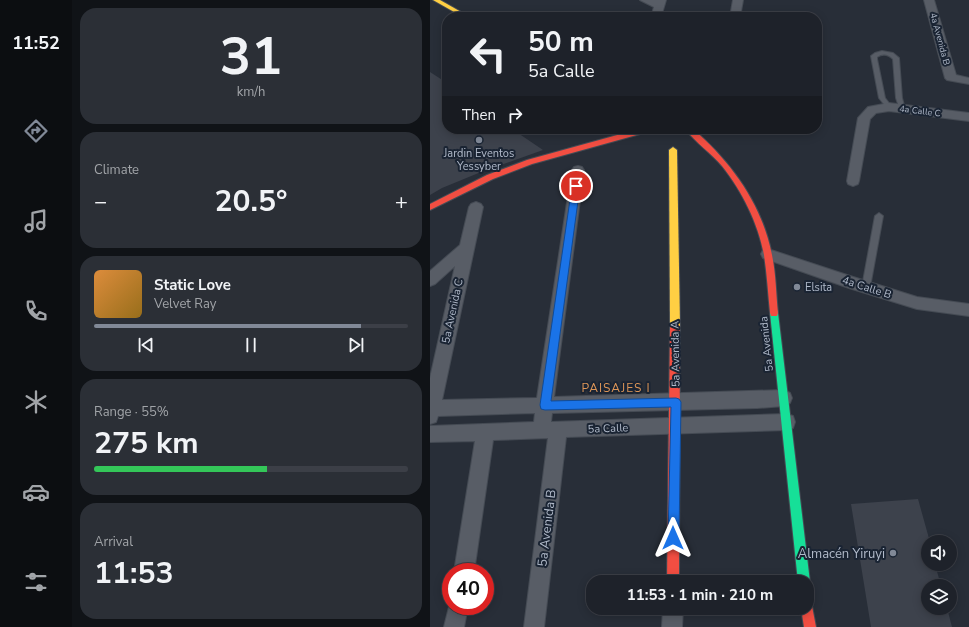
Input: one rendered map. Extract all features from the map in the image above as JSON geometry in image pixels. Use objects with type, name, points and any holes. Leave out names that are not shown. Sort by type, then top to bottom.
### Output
[{"type":"street","points":[[436,0],[458,12]]},
{"type":"street","points":[[645,0],[660,3]]},
{"type":"street","points":[[736,12],[738,0]]},
{"type":"street","name":"4a Avenida B","points":[[929,0],[951,78],[969,81]]},
{"type":"street","name":"4a Calle C","points":[[853,181],[864,118],[872,110],[889,107],[969,117]]},
{"type":"street","points":[[430,207],[490,177],[530,162],[630,134]]},
{"type":"street","name":"5a Avenida","points":[[696,134],[704,141],[732,173],[753,207],[768,254],[803,575]]},
{"type":"street","name":"5a Avenida A","points":[[673,575],[673,493],[676,426],[674,150]]},
{"type":"street","name":"5a Avenida B","points":[[534,627],[549,430],[545,405],[578,170]]},
{"type":"street","name":"5a Avenida C","points":[[431,412],[476,207]]},
{"type":"street","points":[[430,280],[466,248]]},
{"type":"street","name":"4a Calle B","points":[[768,254],[917,303],[969,310]]},
{"type":"street","points":[[431,412],[545,405],[757,400],[784,398]]},
{"type":"street","name":"5a Calle","points":[[430,434],[787,422]]},
{"type":"street","points":[[465,563],[485,433]]},
{"type":"street","points":[[454,627],[456,615]]},
{"type":"street","points":[[672,627],[673,615]]},
{"type":"street","points":[[808,615],[810,627]]},
{"type":"lane","points":[[889,107],[882,98],[874,60],[874,56],[877,54],[889,53],[896,58],[899,98],[902,109]]},
{"type":"lane","points":[[866,287],[880,216]]},
{"type":"building","name":"Jardin Eventos Yessyber","points":[[430,72],[442,80],[442,134],[519,134],[543,150],[481,172],[442,188],[430,195]]},
{"type":"building","name":"Almacén Yiruyi","points":[[918,499],[928,535],[921,535],[921,571],[937,571],[939,579],[921,579],[921,615],[949,615],[952,627],[871,627],[851,504]]},
{"type":"traffic: fast","points":[[774,313],[803,575]]},
{"type":"traffic: slow","points":[[436,0],[458,12]]},
{"type":"traffic: slow","points":[[673,150],[675,327]]},
{"type":"traffic: jam","points":[[430,207],[490,177],[530,162],[630,134]]},
{"type":"traffic: jam","points":[[695,134],[734,176],[757,219],[768,253],[774,313]]},
{"type":"traffic: jam","points":[[673,575],[675,327]]},
{"type":"traffic: jam","points":[[808,615],[810,627]]},
{"type":"place","name":"Jardin Eventos Yessyber","points":[[479,140]]},
{"type":"place","name":"Elsita","points":[[797,287]]},
{"type":"place","name":"Almacén Yiruyi","points":[[893,553]]},
{"type":"district","name":"PAISAJES I","points":[[616,388]]},
{"type":"route","points":[[576,186],[545,405],[676,402],[673,538]]}]
